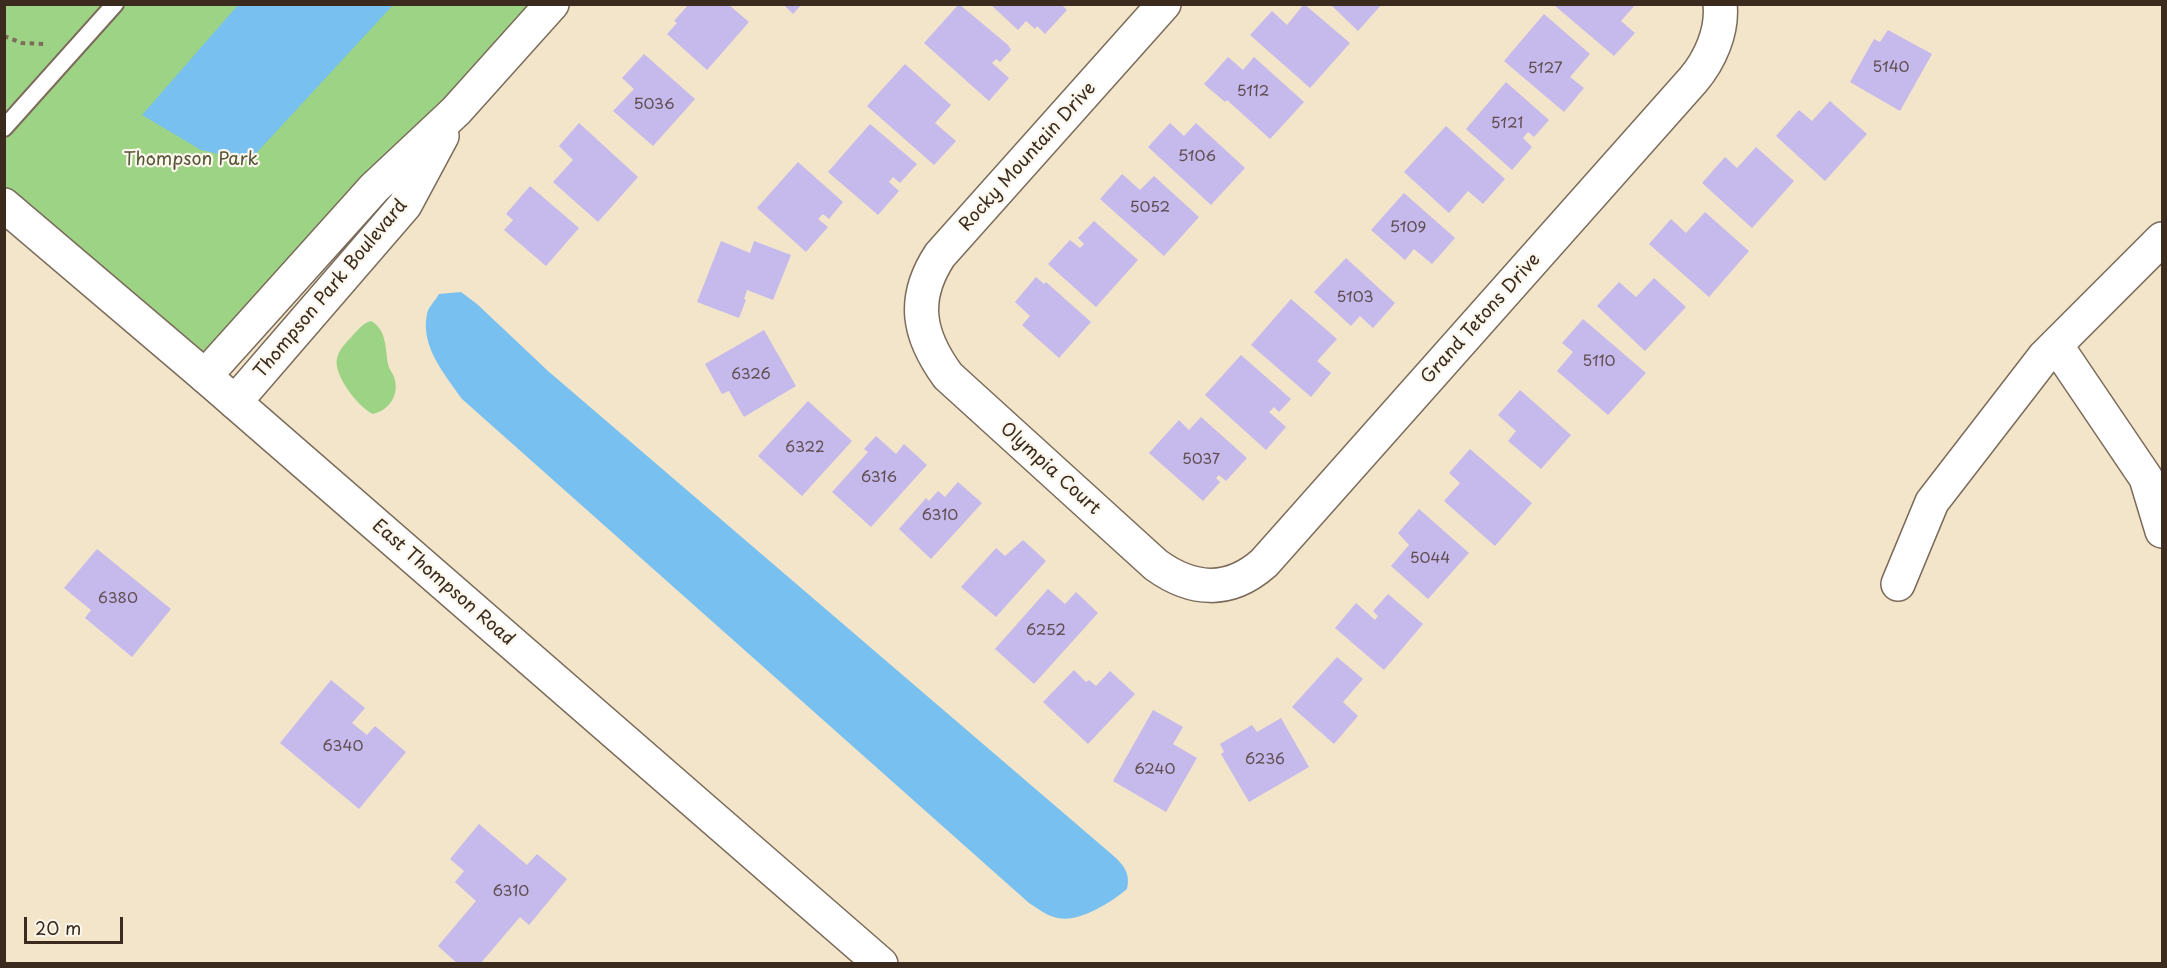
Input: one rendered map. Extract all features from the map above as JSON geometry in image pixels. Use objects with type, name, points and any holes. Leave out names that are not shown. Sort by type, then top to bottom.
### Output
[{"type":"street","name":"Thompson Park Boulevard","points":[[205,376],[374,188],[456,111],[552,4]]},
{"type":"street","name":"Rocky Mountain Drive","points":[[922,323],[921,307],[925,281],[940,255],[1164,4]]},
{"type":"street","name":"Grand Tetons Drive","points":[[1205,586],[1235,582],[1252,574],[1264,563],[1703,69],[1717,36],[1720,9]]},
{"type":"street","name":"Thompson Park Boulevard","points":[[235,402],[405,204],[456,111]]},
{"type":"street","name":"East Thompson Road","points":[[4,205],[205,376],[880,963]]},
{"type":"street","points":[[1898,584],[1932,502],[2044,357],[2163,239]]},
{"type":"street","name":"Olympia Court","points":[[922,323],[929,347],[944,370],[957,384],[1156,565],[1184,582],[1205,586]]},
{"type":"street","points":[[2056,345],[2146,478],[2163,531]]},
{"type":"lane","points":[[4,128],[115,4]]},
{"type":"green space","name":"Thompson Park","points":[[5,5],[552,5],[205,376],[5,205]]},
{"type":"green space","points":[[371,321],[383,334],[388,366],[396,383],[396,389],[389,405],[373,414],[360,405],[348,390],[337,365],[337,358],[343,346],[361,326]]},
{"type":"water","points":[[238,5],[393,5],[249,161],[201,150],[142,115]]},
{"type":"water","points":[[461,292],[477,304],[548,371],[1116,858],[1126,872],[1127,889],[1102,906],[1072,918],[1063,919],[1051,916],[1029,903],[462,399],[436,360],[427,337],[426,326],[430,306],[439,294]]},
{"type":"building","points":[[783,4],[802,4],[793,14]]},
{"type":"building","points":[[959,4],[1011,50],[1000,62],[996,59],[992,63],[1009,78],[989,101],[924,43]]},
{"type":"building","points":[[990,4],[1061,4],[1067,10],[1045,34],[1037,26],[1035,29],[1026,21],[1018,30]]},
{"type":"building","points":[[1304,4],[1350,43],[1310,88],[1250,35],[1272,11],[1287,25]]},
{"type":"building","points":[[1330,4],[1382,4],[1358,31]]},
{"type":"building","points":[[688,5],[729,5],[749,22],[707,70],[667,34],[677,23],[674,21]]},
{"type":"building","points":[[1554,5],[1635,5],[1621,21],[1635,33],[1614,56]]},
{"type":"building","points":[[1544,14],[1590,54],[1570,77],[1584,88],[1564,112],[1504,61]]},
{"type":"building","points":[[1888,30],[1932,54],[1900,111],[1850,82],[1874,39],[1880,42]]},
{"type":"building","points":[[644,54],[695,99],[653,146],[613,111],[634,89],[622,78]]},
{"type":"building","points":[[1228,57],[1243,70],[1254,57],[1304,102],[1270,139],[1227,100],[1225,102],[1204,84]]},
{"type":"building","points":[[905,64],[951,105],[935,123],[956,141],[934,165],[867,106]]},
{"type":"building","points":[[1506,82],[1549,120],[1534,137],[1528,132],[1523,138],[1532,147],[1512,170],[1466,129]]},
{"type":"building","points":[[1830,101],[1867,134],[1825,181],[1776,136],[1799,110],[1812,121]]},
{"type":"building","points":[[579,123],[638,177],[598,222],[553,182],[573,160],[559,146]]},
{"type":"building","points":[[1170,123],[1184,136],[1196,123],[1245,168],[1211,205],[1148,147]]},
{"type":"building","points":[[870,124],[917,164],[900,183],[893,177],[889,182],[899,191],[878,215],[828,172]]},
{"type":"building","points":[[1446,126],[1505,179],[1483,204],[1468,191],[1449,213],[1404,172]]},
{"type":"building","points":[[1756,147],[1794,181],[1752,228],[1702,183],[1725,157],[1737,168]]},
{"type":"building","points":[[798,162],[843,202],[829,219],[823,214],[818,219],[828,227],[806,252],[757,208]]},
{"type":"building","points":[[1122,174],[1140,190],[1154,176],[1199,217],[1164,256],[1100,199]]},
{"type":"building","points":[[530,186],[579,228],[546,266],[504,230],[513,220],[506,214]]},
{"type":"building","points":[[1404,193],[1455,238],[1432,264],[1414,249],[1405,260],[1371,230]]},
{"type":"building","points":[[1705,212],[1749,251],[1709,297],[1649,244],[1671,219],[1686,233]]},
{"type":"building","points":[[1094,221],[1138,260],[1096,307],[1048,264],[1070,240],[1080,248],[1084,244],[1078,238]]},
{"type":"building","points":[[721,241],[750,253],[754,241],[791,255],[773,300],[747,290],[739,318],[697,302]]},
{"type":"building","points":[[1346,258],[1395,303],[1373,328],[1360,316],[1351,326],[1314,292]]},
{"type":"building","points":[[1036,277],[1044,284],[1046,282],[1091,322],[1059,358],[1022,325],[1030,316],[1015,302]]},
{"type":"building","points":[[1654,278],[1686,307],[1645,351],[1597,306],[1619,282],[1636,297]]},
{"type":"building","points":[[1291,299],[1337,339],[1317,361],[1331,373],[1311,397],[1251,345]]},
{"type":"building","points":[[1583,319],[1646,373],[1608,415],[1557,371],[1573,352],[1562,343]]},
{"type":"building","points":[[764,330],[796,386],[744,417],[729,391],[722,394],[705,364]]},
{"type":"building","points":[[1241,355],[1291,399],[1279,412],[1274,407],[1269,412],[1286,427],[1266,450],[1205,395]]},
{"type":"building","points":[[1520,390],[1571,435],[1541,469],[1508,441],[1516,431],[1498,415]]},
{"type":"building","points":[[808,401],[852,441],[802,496],[758,456]]},
{"type":"building","points":[[1201,417],[1247,458],[1226,481],[1219,475],[1216,478],[1220,482],[1203,501],[1149,453],[1179,420],[1189,430]]},
{"type":"building","points":[[876,436],[896,454],[904,444],[927,465],[871,527],[832,492],[868,452],[864,449]]},
{"type":"building","points":[[1470,449],[1532,503],[1495,546],[1444,501],[1460,483],[1449,473]]},
{"type":"building","points":[[958,482],[982,503],[931,559],[899,529],[926,498],[929,501],[938,491],[945,497]]},
{"type":"building","points":[[1419,509],[1469,553],[1428,599],[1391,566],[1409,545],[1398,533]]},
{"type":"building","points":[[1023,540],[1046,561],[996,617],[961,587],[996,548],[1005,556]]},
{"type":"building","points":[[97,549],[171,609],[132,657],[85,618],[91,610],[64,588]]},
{"type":"building","points":[[1048,589],[1065,604],[1076,592],[1098,613],[1034,684],[995,649]]},
{"type":"building","points":[[1388,594],[1423,624],[1384,670],[1335,628],[1356,603],[1375,620],[1378,616],[1373,611]]},
{"type":"building","points":[[1337,657],[1363,679],[1343,702],[1358,716],[1334,744],[1292,707]]},
{"type":"building","points":[[1074,670],[1086,682],[1089,680],[1096,686],[1110,671],[1135,694],[1088,744],[1043,702]]},
{"type":"building","points":[[331,680],[365,708],[352,723],[367,735],[375,726],[406,752],[359,809],[280,743]]},
{"type":"building","points":[[1153,710],[1183,727],[1173,744],[1197,758],[1166,812],[1113,781]]},
{"type":"building","points":[[1281,718],[1309,767],[1249,802],[1221,754],[1224,752],[1220,744],[1252,725],[1257,732]]},
{"type":"building","points":[[479,824],[527,865],[537,854],[567,879],[529,925],[520,917],[480,964],[458,964],[438,946],[476,901],[455,882],[464,871],[450,859]]}]
